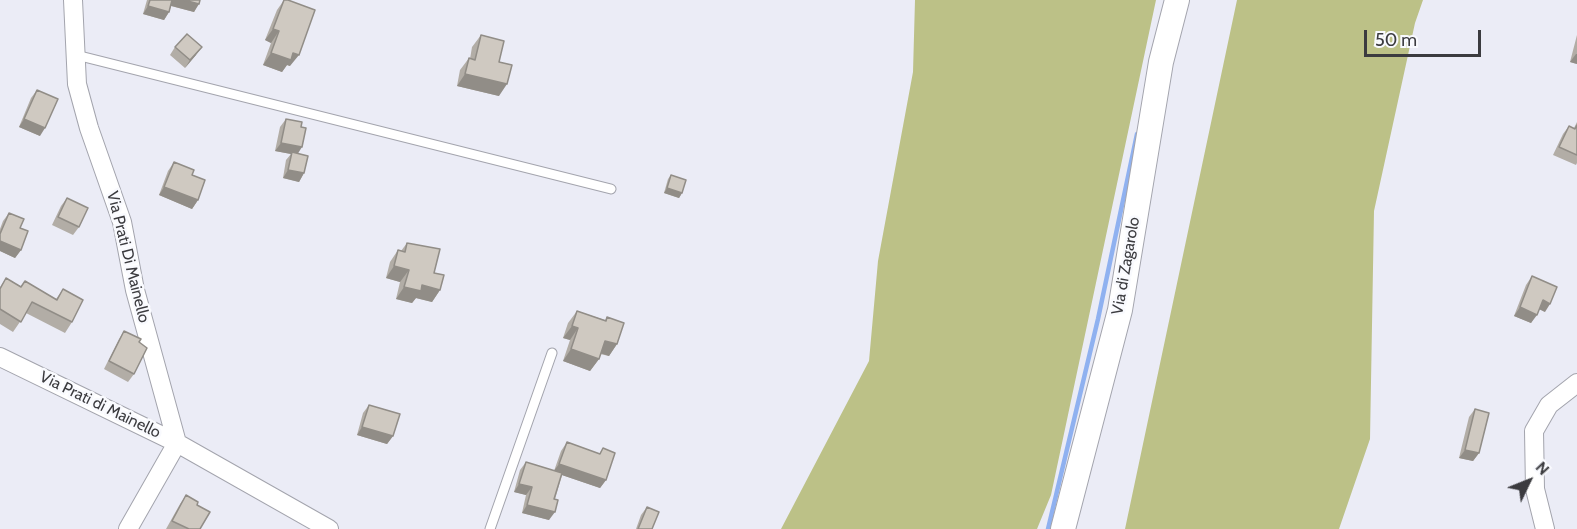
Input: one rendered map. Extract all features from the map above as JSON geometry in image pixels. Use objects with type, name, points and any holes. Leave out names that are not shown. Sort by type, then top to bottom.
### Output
[{"type":"main road","name":"Via di Zagarolo","points":[[1062,529],[1120,310],[1161,62],[1177,0]]},
{"type":"street","name":"Via Prati Di Mainello","points":[[73,0],[77,84],[89,128],[122,222],[135,290],[177,442]]},
{"type":"street","name":"Via Prati di Mainello","points":[[0,357],[177,442],[128,529]]},
{"type":"street","points":[[1545,529],[1535,489],[1534,431],[1549,405],[1577,383]]},
{"type":"street","points":[[177,442],[329,529]]},
{"type":"lane","points":[[76,55],[611,189]]},
{"type":"lane","points":[[490,529],[552,353]]},
{"type":"green space","points":[[915,0],[1156,0],[1051,495],[1037,529],[781,529],[869,361],[878,261],[913,72]]},
{"type":"green space","points":[[1237,0],[1423,0],[1415,23],[1374,211],[1370,439],[1339,529],[1125,529]]},
{"type":"building","points":[[150,0],[172,0],[169,12],[148,6]]},
{"type":"building","points":[[184,0],[200,0],[199,4]]},
{"type":"building","points":[[284,0],[315,10],[299,55],[293,53],[291,60],[271,53],[279,31],[273,29]]},
{"type":"building","points":[[187,34],[202,47],[190,60],[175,47]]},
{"type":"building","points":[[481,35],[504,41],[499,62],[512,65],[507,84],[465,74],[469,58],[475,60]]},
{"type":"building","points":[[37,90],[58,99],[45,128],[24,119]]},
{"type":"building","points":[[286,119],[302,122],[301,127],[306,128],[302,147],[281,143]]},
{"type":"building","points":[[1577,125],[1577,155],[1559,147],[1569,126],[1575,129]]},
{"type":"building","points":[[292,152],[308,156],[304,173],[288,170]]},
{"type":"building","points":[[174,162],[194,170],[192,175],[205,180],[198,200],[164,187]]},
{"type":"building","points":[[671,175],[686,180],[682,193],[667,188]]},
{"type":"building","points":[[67,198],[88,208],[79,227],[58,217]]},
{"type":"building","points":[[9,213],[24,219],[20,228],[28,231],[21,250],[0,241],[0,234]]},
{"type":"building","points":[[407,243],[440,249],[434,273],[444,275],[440,290],[422,285],[421,291],[404,287],[409,270],[394,266],[398,250],[405,252]]},
{"type":"building","points":[[1532,276],[1557,287],[1550,304],[1543,300],[1537,315],[1520,307]]},
{"type":"building","points":[[6,278],[21,287],[25,281],[57,300],[63,289],[83,300],[72,322],[32,302],[21,322],[0,309],[0,289]]},
{"type":"building","points":[[577,311],[606,321],[607,317],[624,323],[617,344],[605,341],[599,359],[571,349],[578,328],[572,326]]},
{"type":"building","points":[[124,331],[141,339],[139,342],[147,348],[134,374],[109,361]]},
{"type":"building","points":[[369,405],[400,414],[393,436],[362,427]]},
{"type":"building","points":[[1475,409],[1489,413],[1479,453],[1465,450]]},
{"type":"building","points":[[567,442],[600,454],[603,448],[615,453],[606,480],[559,464]]},
{"type":"building","points":[[526,462],[562,473],[554,499],[558,500],[555,512],[527,505],[532,487],[519,484]]},
{"type":"building","points":[[186,495],[198,502],[197,505],[210,512],[200,529],[189,529],[172,521]]},
{"type":"building","points":[[647,507],[659,512],[652,529],[638,529]]},
{"type":"waterway","points":[[1048,529],[1098,319],[1137,134]]}]
